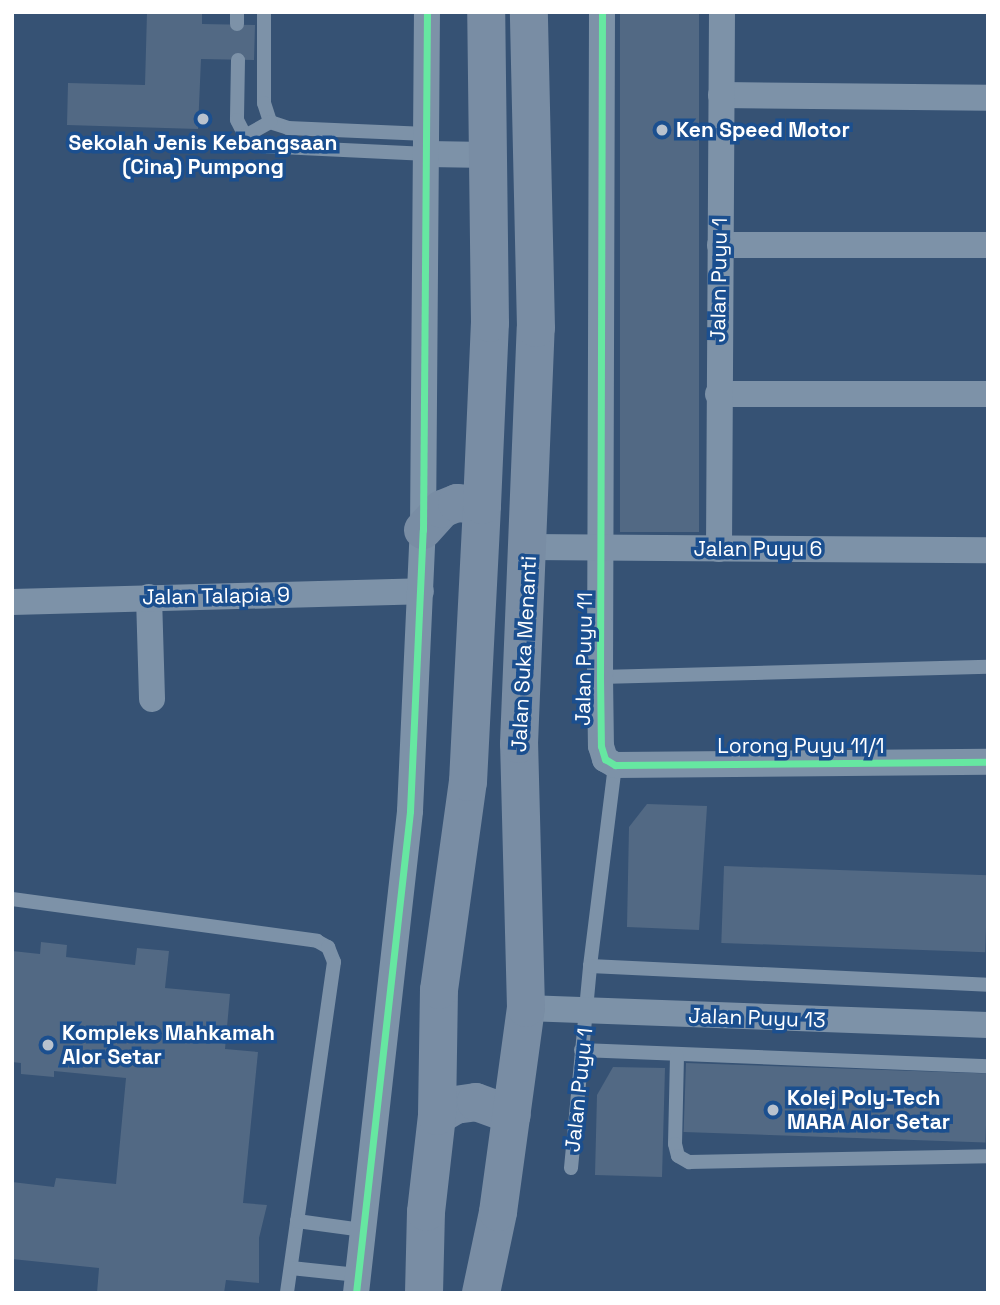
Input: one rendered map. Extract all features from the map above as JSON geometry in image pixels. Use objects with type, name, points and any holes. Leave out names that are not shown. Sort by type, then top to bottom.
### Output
[{"type":"main road","points":[[424,1293],[426,1212],[438,1116],[439,990],[468,782],[482,505],[490,323],[486,12]]},
{"type":"main road","name":"Jalan Suka Menanti","points":[[481,1293],[512,1115],[526,1008],[519,744],[536,328],[529,12]]},
{"type":"main road","points":[[424,530],[442,509],[457,503],[482,505]]},
{"type":"main road","points":[[438,1116],[456,1105],[476,1102],[512,1115]]},
{"type":"street","points":[[357,1284],[410,811],[424,530],[427,12]]},
{"type":"street","name":"Jalan Puyu 11","points":[[602,12],[604,548],[601,746],[605,759],[615,765]]},
{"type":"street","name":"Jalan Puyu 1","points":[[719,548],[722,12]]},
{"type":"street","points":[[721,95],[988,98]]},
{"type":"street","points":[[427,144],[488,155]]},
{"type":"street","points":[[720,245],[988,245]]},
{"type":"street","points":[[718,394],[988,394]]},
{"type":"street","name":"Jalan Puyu 6","points":[[529,547],[988,550]]},
{"type":"street","name":"Jalan Talapia 9","points":[[12,602],[421,590]]},
{"type":"street","points":[[149,597],[152,699]]},
{"type":"street","name":"Lorong Puyu 11/1","points":[[615,765],[988,762]]},
{"type":"street","name":"Jalan Puyu 13","points":[[526,1008],[988,1025]]},
{"type":"lane","points":[[264,12],[264,103],[270,122]]},
{"type":"lane","points":[[238,60],[237,120],[245,136],[259,146],[427,144]]},
{"type":"lane","points":[[245,136],[270,122],[288,128],[427,144]]},
{"type":"lane","points":[[600,677],[988,667]]},
{"type":"lane","name":"Jalan Puyu 1","points":[[571,1168],[590,966],[615,765]]},
{"type":"lane","points":[[12,899],[317,941],[328,947],[334,962],[287,1293]]},
{"type":"lane","points":[[590,966],[988,985]]},
{"type":"lane","points":[[581,1050],[677,1056],[988,1066]]},
{"type":"lane","points":[[677,1056],[675,1144],[678,1156],[689,1162],[988,1156]]},
{"type":"lane","points":[[297,1221],[363,1230]]},
{"type":"lane","points":[[291,1268],[357,1284]]},
{"type":"building","points":[[147,12],[202,12],[202,24],[255,25],[254,60],[201,59],[198,129],[67,125],[68,83],[145,85]]},
{"type":"building","points":[[620,12],[699,12],[699,532],[620,532]]},
{"type":"building","points":[[647,804],[707,806],[699,930],[627,927],[629,827]]},
{"type":"building","points":[[724,866],[988,875],[985,952],[721,943]]},
{"type":"building","points":[[41,942],[67,945],[66,957],[135,965],[137,948],[169,951],[165,988],[230,994],[225,1049],[258,1052],[243,1203],[267,1205],[259,1238],[259,1283],[226,1280],[224,1293],[97,1293],[99,1268],[12,1259],[12,1182],[54,1187],[56,1178],[116,1184],[126,1078],[54,1071],[54,1077],[21,1074],[21,1063],[12,1062],[12,951],[40,954]]},
{"type":"building","points":[[686,1063],[988,1074],[985,1142],[684,1132]]},
{"type":"building","points":[[613,1067],[665,1068],[662,1177],[595,1175],[597,1095]]},
{"type":"cycle path","points":[[356,1293],[410,811],[423,530],[427,12]]},
{"type":"cycle path","points":[[602,12],[600,677],[601,746],[605,759],[615,765],[988,762]]},
{"type":"place","name":"Sekolah Jenis Kebangsaan (Cina) Pumpong","points":[[203,119]]},
{"type":"place","name":"Ken Speed Motor","points":[[662,130]]},
{"type":"place","name":"Kompleks Mahkamah Alor Setar","points":[[48,1045]]},
{"type":"place","name":"Kolej Poly-Tech MARA Alor Setar","points":[[773,1110]]}]
